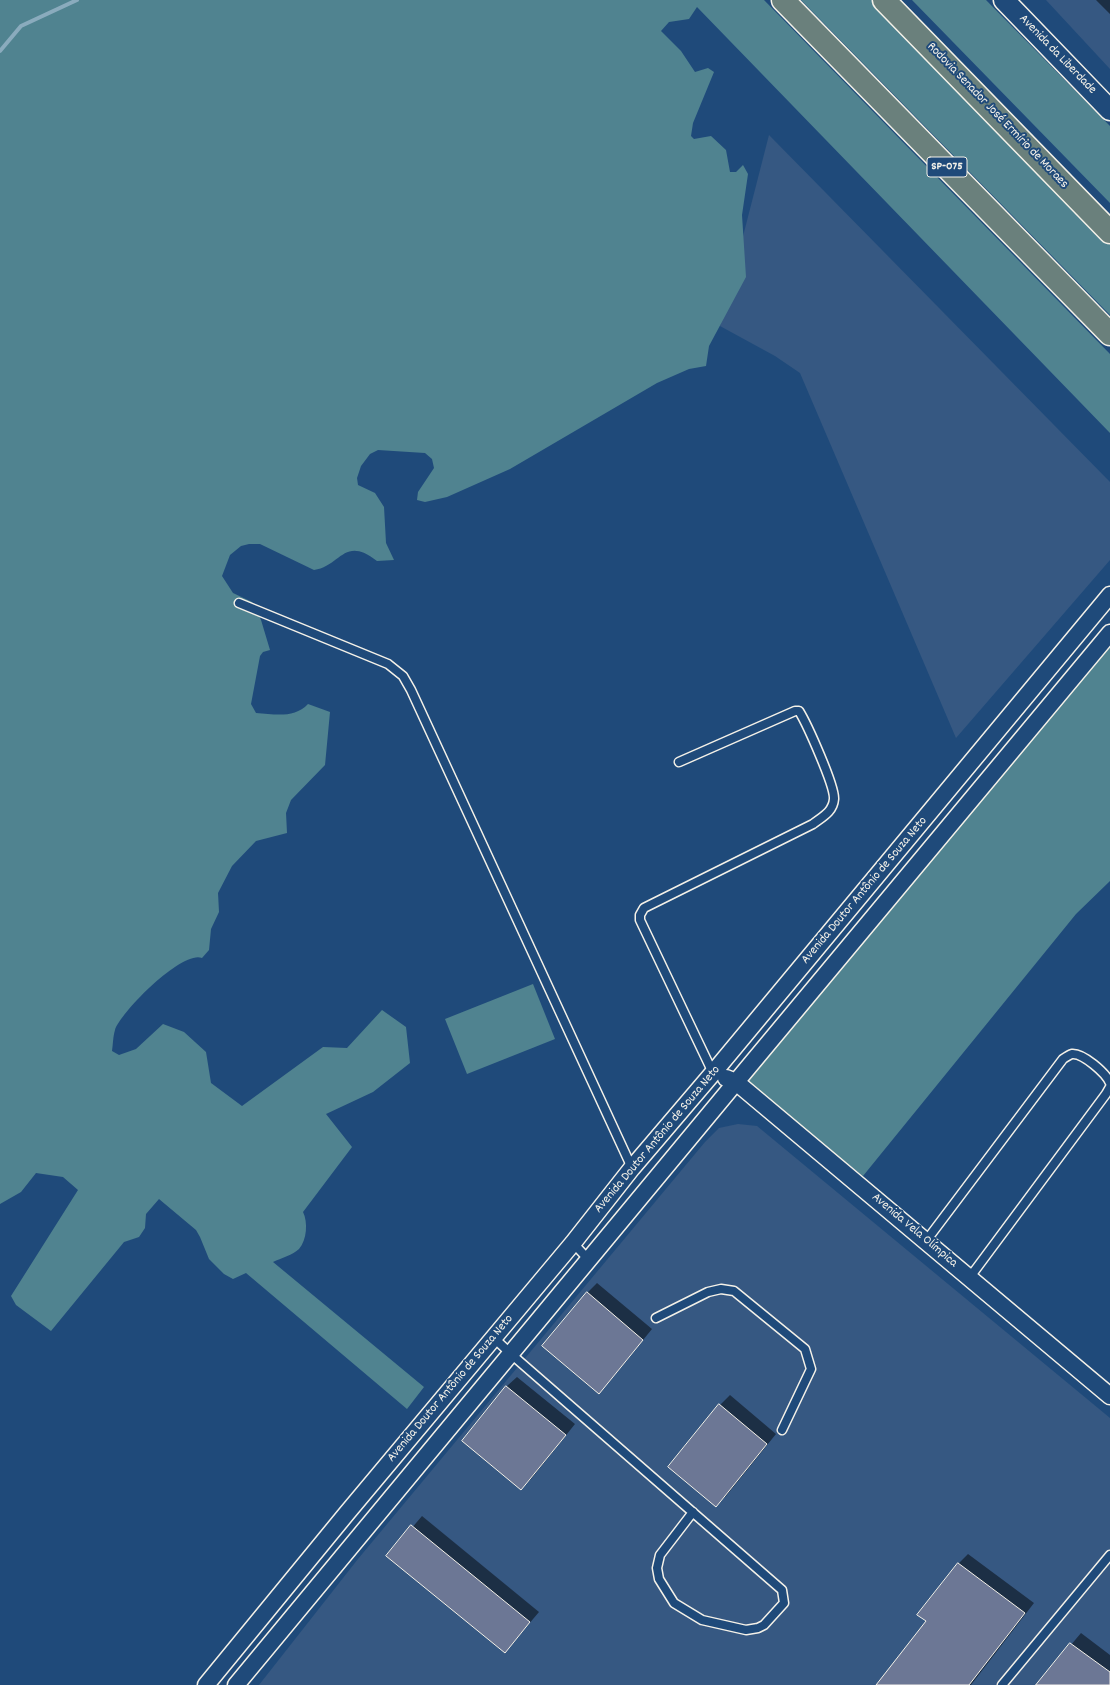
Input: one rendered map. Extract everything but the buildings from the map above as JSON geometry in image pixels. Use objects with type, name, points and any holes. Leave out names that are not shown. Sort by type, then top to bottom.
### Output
[{"type":"highway","name":"SP-075","points":[[783,0],[1110,334]]},
{"type":"highway","name":"Rodovia Senador José Ermírio de Moraes","points":[[884,0],[1110,232]]},
{"type":"street","name":"Avenida da Liberdade","points":[[1004,0],[1110,110]]},
{"type":"street","name":"Avenida Doutor Antônio de Souza Neto","points":[[206,1685],[347,1513],[494,1338],[632,1168],[714,1073],[1110,595]]},
{"type":"street","name":"Avenida Doutor Antônio de Souza Neto","points":[[236,1685],[1110,633]]},
{"type":"street","points":[[1057,659],[1075,674]]},
{"type":"street","name":"Avenida Vela Olímpica","points":[[714,1073],[736,1082],[1110,1396]]},
{"type":"lane","points":[[239,603],[388,664],[403,676],[415,697],[632,1168]]},
{"type":"lane","points":[[679,762],[795,711],[799,711],[830,781],[834,799],[830,811],[813,824],[644,908],[640,914],[640,920],[714,1073]]},
{"type":"lane","points":[[926,1241],[1063,1059],[1073,1054],[1080,1055],[1089,1060],[1104,1074],[1110,1083]]},
{"type":"lane","points":[[970,1277],[1110,1087]]},
{"type":"lane","points":[[572,1243],[589,1260]]},
{"type":"lane","points":[[656,1318],[708,1292],[721,1289],[734,1291],[805,1349],[812,1369],[782,1430]]},
{"type":"lane","points":[[494,1338],[511,1354],[693,1512],[782,1590],[784,1603],[764,1625],[758,1628],[746,1630],[702,1620],[674,1603],[659,1579],[657,1568],[660,1555],[693,1512]]},
{"type":"lane","points":[[1002,1685],[1110,1555]]},
{"type":"shaded area","points":[[1046,0],[1110,0],[1110,69]]},
{"type":"shaded area","points":[[769,135],[1110,482],[1110,560],[956,738],[800,373],[775,356],[720,326]]},
{"type":"shaded area","points":[[738,1124],[757,1126],[1110,1418],[1110,1685],[259,1685],[358,1559],[705,1142],[719,1128]]},
{"type":"green space","points":[[0,0],[764,0],[1110,354],[1110,433],[697,7],[689,19],[669,22],[661,31],[681,51],[695,72],[708,68],[714,72],[693,123],[691,136],[694,139],[711,136],[726,150],[730,172],[736,172],[743,165],[748,174],[742,215],[746,277],[709,346],[706,366],[689,369],[657,383],[510,469],[447,497],[425,502],[417,500],[418,492],[434,468],[432,459],[425,453],[378,450],[370,454],[361,466],[357,478],[358,485],[375,493],[384,507],[386,543],[394,560],[377,561],[366,554],[357,551],[350,551],[343,554],[331,563],[314,570],[260,544],[241,546],[230,555],[222,576],[233,593],[252,602],[261,620],[270,650],[263,652],[260,656],[251,704],[256,713],[277,715],[290,714],[302,709],[308,704],[330,712],[325,765],[291,800],[286,813],[287,833],[256,841],[232,866],[218,893],[219,912],[211,929],[209,950],[202,958],[193,958],[181,963],[153,984],[140,997],[128,1010],[115,1030],[112,1051],[119,1055],[136,1049],[163,1024],[184,1032],[206,1052],[211,1083],[242,1106],[323,1047],[347,1048],[382,1010],[406,1027],[410,1063],[373,1092],[326,1114],[352,1147],[303,1212],[306,1221],[306,1231],[302,1245],[294,1253],[273,1262],[424,1387],[407,1409],[246,1273],[233,1279],[224,1274],[209,1259],[196,1230],[159,1199],[146,1214],[145,1228],[139,1237],[124,1242],[51,1331],[16,1305],[11,1296],[78,1190],[63,1177],[36,1173],[21,1192],[0,1204]]},
{"type":"green space","points":[[801,0],[875,0],[1110,241],[1110,315]]},
{"type":"green space","points":[[912,0],[986,0],[1110,126],[1110,203]]},
{"type":"green space","points":[[1110,647],[1110,881],[1076,914],[863,1176],[744,1081]]},
{"type":"green space","points":[[533,984],[555,1039],[467,1074],[445,1019]]},
{"type":"waterway","points":[[0,51],[21,26],[77,0]]}]
